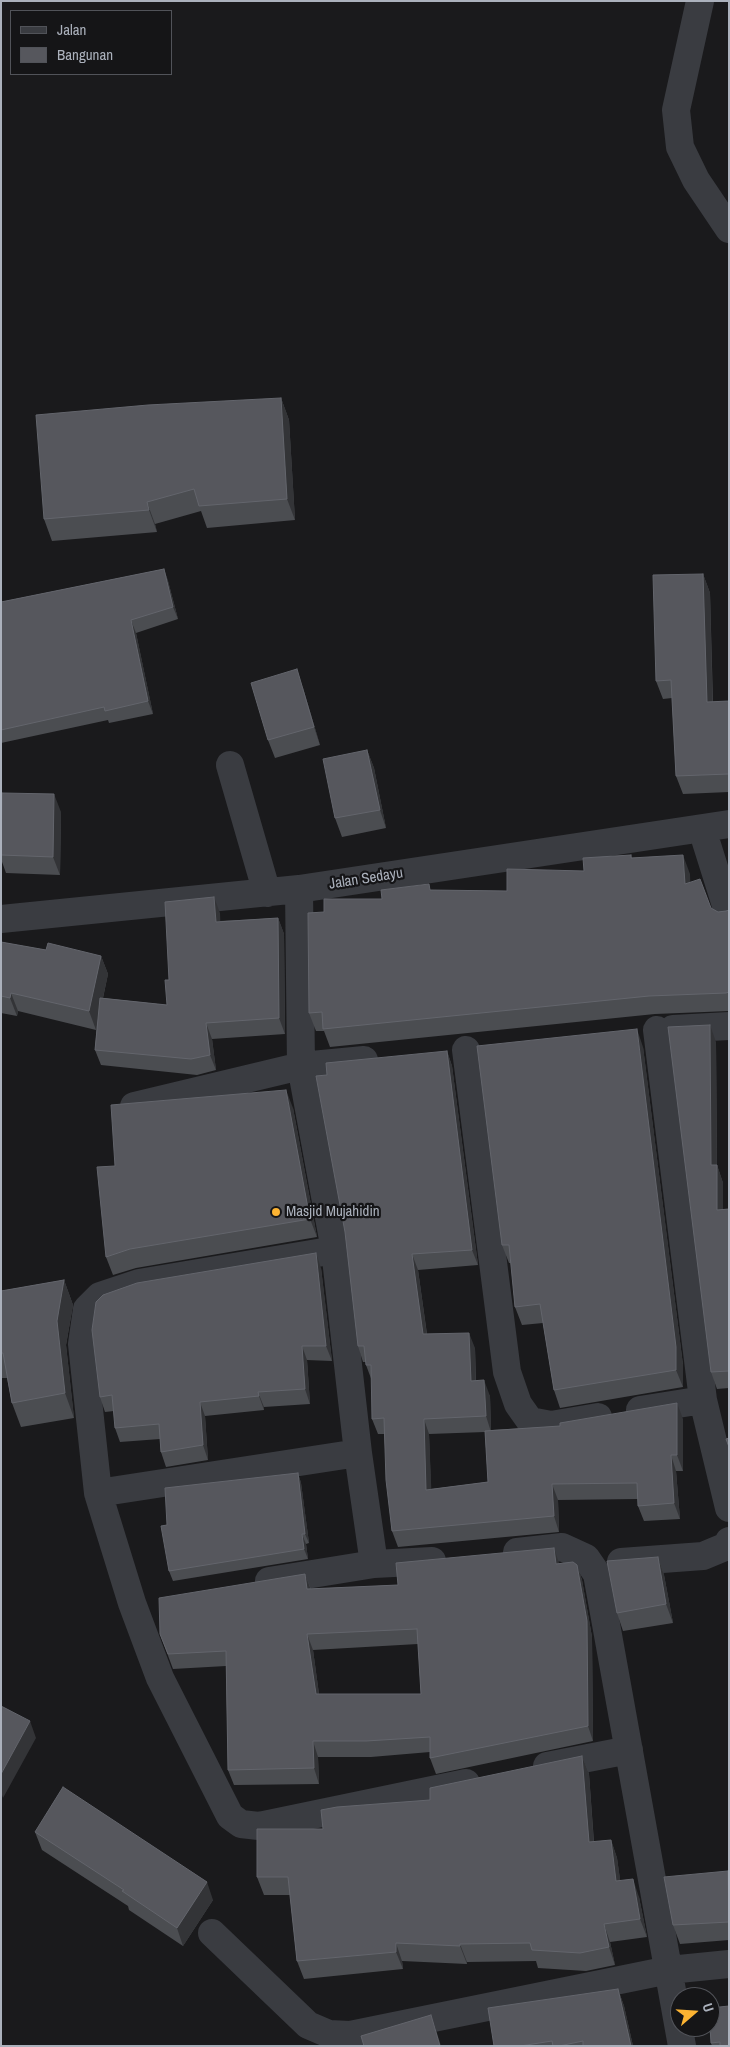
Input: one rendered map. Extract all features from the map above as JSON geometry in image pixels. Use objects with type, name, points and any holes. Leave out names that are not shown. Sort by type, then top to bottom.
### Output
[{"type":"street","points":[[700,1],[676,110],[680,147],[696,180],[729,229]]},
{"type":"street","points":[[230,765],[267,893]]},
{"type":"street","name":"Jalan Sedayu","points":[[1,919],[299,889],[729,824]]},
{"type":"street","points":[[702,828],[729,915]]},
{"type":"street","points":[[299,889],[301,1066],[335,1250],[358,1453],[374,1564]]},
{"type":"street","points":[[628,1033],[729,1026]]},
{"type":"street","points":[[657,1030],[703,1400],[729,1508]]},
{"type":"street","points":[[437,1053],[495,1047]]},
{"type":"street","points":[[466,1050],[507,1372],[518,1404],[530,1421],[551,1425],[703,1400]]},
{"type":"street","points":[[134,1106],[301,1066],[388,1057]]},
{"type":"street","points":[[335,1250],[139,1283],[100,1296],[87,1309],[82,1344],[98,1493],[132,1604],[160,1678],[230,1816],[241,1824],[259,1826],[492,1778]]},
{"type":"street","points":[[98,1493],[358,1453]]},
{"type":"street","points":[[592,1565],[703,1556],[727,1546],[729,1541]]},
{"type":"street","points":[[496,1554],[562,1547],[579,1552],[592,1565],[599,1585],[682,2046]]},
{"type":"street","points":[[248,1584],[374,1564],[458,1558]]},
{"type":"street","points":[[132,1604],[161,1599]]},
{"type":"street","points":[[522,1772],[629,1750]]},
{"type":"street","points":[[212,1933],[308,2025],[329,2034],[350,2035],[669,1970],[729,1964]]},
{"type":"building","points":[[281,398],[287,499],[199,506],[194,489],[147,502],[149,510],[44,519],[36,415],[148,405]]},
{"type":"building","points":[[164,569],[173,607],[131,620],[148,701],[105,711],[104,707],[1,730],[1,602]]},
{"type":"building","points":[[703,574],[707,702],[729,701],[729,774],[676,776],[671,680],[656,681],[653,575]]},
{"type":"building","points":[[297,669],[314,727],[268,740],[251,683]]},
{"type":"building","points":[[367,750],[380,810],[335,818],[323,759]]},
{"type":"building","points":[[2,793],[54,794],[53,857],[1,855]]},
{"type":"building","points":[[631,855],[631,858],[683,855],[685,884],[700,879],[711,908],[718,912],[729,910],[729,992],[649,996],[323,1029],[322,1012],[309,1013],[308,913],[324,912],[324,899],[382,899],[381,890],[429,884],[430,890],[507,891],[507,869],[584,871],[583,858]]},
{"type":"building","points":[[214,897],[216,922],[278,918],[279,1018],[206,1023],[210,1055],[191,1059],[95,1050],[100,998],[167,1005],[165,980],[169,980],[165,902]]},
{"type":"building","points":[[1,942],[46,950],[48,943],[101,956],[89,1011],[11,993],[10,998],[1,996]]},
{"type":"building","points":[[710,1025],[711,1165],[717,1165],[717,1210],[729,1209],[729,1371],[711,1372],[668,1027]]},
{"type":"building","points":[[637,1029],[676,1347],[676,1370],[554,1390],[540,1304],[515,1307],[509,1245],[502,1245],[477,1046]]},
{"type":"building","points":[[447,1051],[472,1250],[412,1254],[423,1334],[469,1333],[471,1381],[484,1380],[486,1416],[424,1419],[426,1490],[488,1482],[485,1431],[560,1426],[560,1423],[677,1403],[677,1455],[671,1455],[674,1503],[638,1506],[637,1483],[552,1484],[554,1516],[392,1531],[386,1480],[384,1418],[372,1419],[371,1365],[366,1365],[364,1346],[358,1346],[345,1232],[316,1076],[327,1075],[326,1063]]},
{"type":"building","points":[[286,1090],[310,1219],[130,1249],[106,1257],[97,1167],[115,1166],[111,1105]]},
{"type":"building","points":[[316,1253],[326,1346],[302,1346],[305,1389],[258,1392],[259,1396],[200,1402],[203,1445],[161,1452],[159,1424],[115,1428],[112,1395],[100,1397],[92,1330],[96,1302],[103,1295],[137,1283]]},
{"type":"building","points":[[64,1280],[57,1321],[65,1393],[12,1403],[3,1353],[1,1353],[1,1291]]},
{"type":"building","points":[[298,1473],[305,1534],[302,1534],[304,1549],[169,1571],[161,1526],[167,1525],[165,1488]]},
{"type":"building","points":[[554,1548],[556,1564],[573,1562],[577,1565],[587,1621],[588,1726],[430,1758],[430,1737],[366,1741],[313,1741],[314,1768],[228,1770],[226,1651],[168,1654],[160,1634],[159,1598],[305,1574],[307,1589],[398,1585],[396,1563]],"holes":[[[417,1629],[421,1694],[316,1694],[307,1634]]]},
{"type":"building","points":[[658,1557],[666,1604],[617,1613],[607,1561]]},
{"type":"building","points":[[1,1706],[30,1721],[1,1774]]},
{"type":"building","points":[[582,1756],[589,1842],[611,1840],[616,1881],[633,1879],[640,1919],[604,1924],[609,1947],[580,1953],[532,1950],[530,1943],[460,1944],[460,1946],[396,1943],[396,1952],[297,1961],[288,1877],[257,1877],[257,1829],[323,1829],[321,1810],[337,1807],[430,1800],[430,1788]]},
{"type":"building","points":[[63,1787],[207,1882],[177,1928],[122,1891],[124,1890],[35,1832]]},
{"type":"building","points":[[728,1871],[729,1922],[673,1925],[664,1877]]},
{"type":"building","points":[[618,1989],[631,2046],[583,2046],[583,2041],[553,2046],[552,2041],[520,2046],[494,2046],[488,2008]]},
{"type":"building","points":[[729,2006],[729,2046],[720,2046],[720,2042],[711,2043],[711,2037],[720,2037],[720,2007]]},
{"type":"building","points":[[431,2015],[440,2046],[364,2046],[361,2036]]},
{"type":"place","name":"Masjid Mujahidin","points":[[276,1212]]}]
